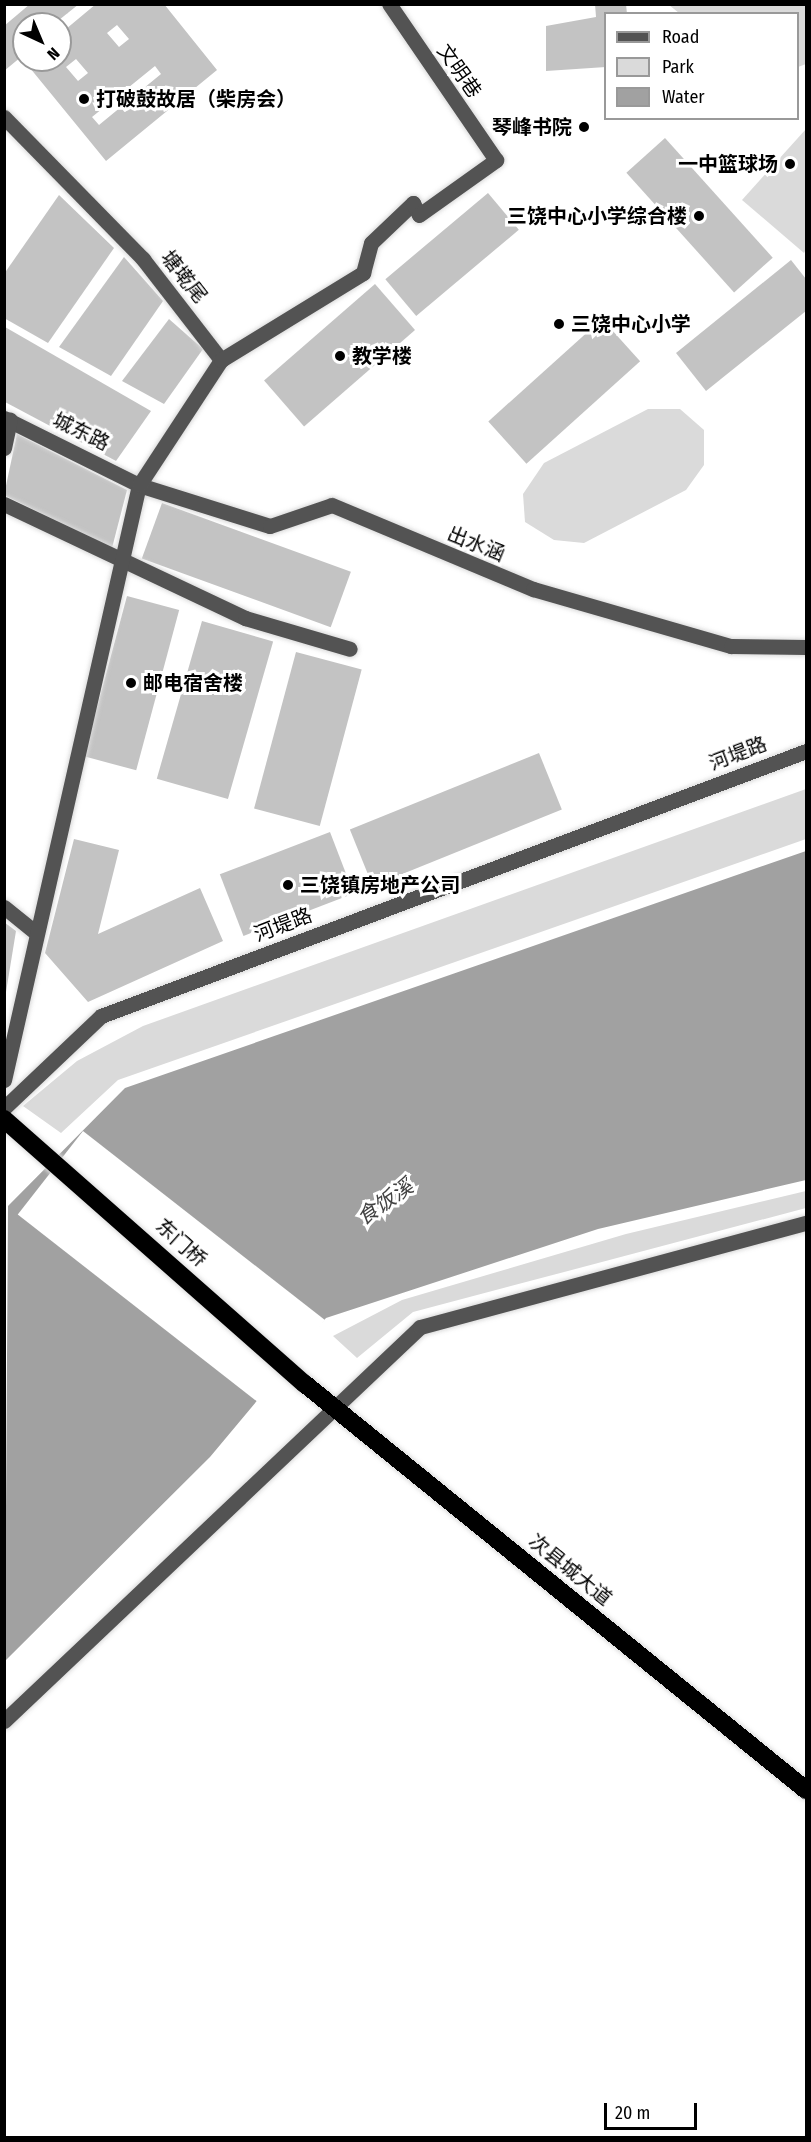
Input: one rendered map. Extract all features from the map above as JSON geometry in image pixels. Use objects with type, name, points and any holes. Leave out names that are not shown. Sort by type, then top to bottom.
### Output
[{"type":"highway","name":"东门桥","points":[[4,1119],[27,1136],[305,1384]]},
{"type":"highway","name":"次县城大道","points":[[305,1384],[807,1791]]},
{"type":"street","name":"文明巷","points":[[221,360],[363,273],[371,243],[413,203],[419,216],[496,160],[388,4]]},
{"type":"street","name":"塘墘尾","points":[[4,117],[143,259],[221,360]]},
{"type":"street","points":[[4,1080],[34,931],[139,485],[221,360]]},
{"type":"street","points":[[4,448],[7,419]]},
{"type":"street","name":"城东路","points":[[7,419],[139,485]]},
{"type":"street","name":"出水涵","points":[[139,485],[270,526],[332,505],[533,589],[731,646],[807,647]]},
{"type":"street","points":[[4,504],[245,618],[350,649]]},
{"type":"street","name":"河堤路","points":[[4,1108],[101,1017],[807,751]]},
{"type":"street","points":[[4,907],[34,931]]},
{"type":"street","points":[[4,1721],[420,1327],[807,1223]]},
{"type":"green space","points":[[669,5],[806,5],[806,64],[799,67],[799,12],[678,12]]},
{"type":"green space","name":"一中篮球场","points":[[806,129],[806,249],[804,253],[742,200]]},
{"type":"green space","points":[[648,409],[680,409],[704,430],[704,465],[686,490],[584,543],[554,540],[525,522],[523,494],[544,463]]},
{"type":"green space","points":[[806,789],[806,839],[118,1080],[61,1133],[23,1106],[77,1061],[143,1026]]},
{"type":"green space","points":[[806,1191],[806,1208],[413,1312],[357,1358],[333,1336],[402,1300],[626,1234]]},
{"type":"water","name":"食饭溪","points":[[806,851],[806,1180],[598,1229],[326,1318],[210,1457],[5,1661],[8,1206],[125,1088]]},
{"type":"pier","points":[[83,1131],[325,1320],[260,1404],[18,1215]]},
{"type":"building","name":"打破鼓故居（柴房会）","points":[[30,4],[79,4],[69,12],[21,12]]},
{"type":"building","name":"打破鼓故居（柴房会）","points":[[96,4],[164,4],[217,70],[106,161],[33,72],[70,72],[78,81],[88,73],[76,59],[72,62],[72,24]],"holes":[[[117,25],[129,39],[119,47],[107,33]],[[155,66],[161,74],[99,125],[92,117]]]},
{"type":"building","points":[[595,4],[626,4],[627,12],[604,12],[604,67],[546,71],[546,26],[596,17]]},
{"type":"building","name":"打破鼓故居（柴房会）","points":[[12,19],[12,64],[4,71],[4,26]]},
{"type":"building","name":"三饶中心小学综合楼","points":[[665,138],[773,258],[734,292],[626,173]]},
{"type":"building","name":"教学楼","points":[[488,193],[519,230],[416,316],[385,279]]},
{"type":"building","points":[[59,195],[114,248],[48,343],[4,318],[4,274]]},
{"type":"building","points":[[124,257],[163,301],[111,376],[59,347]]},
{"type":"building","points":[[791,260],[806,279],[806,311],[706,391],[676,353]]},
{"type":"building","name":"教学楼","points":[[375,284],[415,330],[304,426],[264,380]]},
{"type":"building","points":[[169,319],[203,349],[164,404],[122,381]]},
{"type":"building","points":[[602,319],[640,361],[526,464],[488,421]]},
{"type":"building","points":[[5,327],[151,411],[116,461],[5,402]]},
{"type":"building","points":[[17,434],[127,490],[112,548],[4,495]]},
{"type":"building","points":[[162,503],[351,572],[331,627],[142,558]]},
{"type":"building","name":"邮电宿舍楼","points":[[127,596],[179,610],[136,770],[84,756]]},
{"type":"building","points":[[202,621],[273,641],[228,799],[157,779]]},
{"type":"building","points":[[296,652],[362,670],[320,826],[254,808]]},
{"type":"building","points":[[539,753],[562,810],[373,886],[350,829]]},
{"type":"building","name":"三饶镇房地产公司","points":[[330,832],[354,894],[243,936],[220,874]]},
{"type":"building","points":[[74,839],[119,850],[98,934],[200,888],[223,941],[88,1002],[45,953]]},
{"type":"building","points":[[4,922],[16,931],[6,992],[4,992]]},
{"type":"place","name":"打破鼓故居（柴房会）","points":[[84,99]]},
{"type":"place","name":"琴峰书院","points":[[584,127]]},
{"type":"place","name":"一中篮球场","points":[[790,164]]},
{"type":"place","name":"三饶中心小学综合楼","points":[[699,216]]},
{"type":"place","name":"三饶中心小学","points":[[559,324]]},
{"type":"place","name":"教学楼","points":[[340,356]]},
{"type":"place","name":"邮电宿舍楼","points":[[131,683]]},
{"type":"place","name":"三饶镇房地产公司","points":[[288,885]]}]
